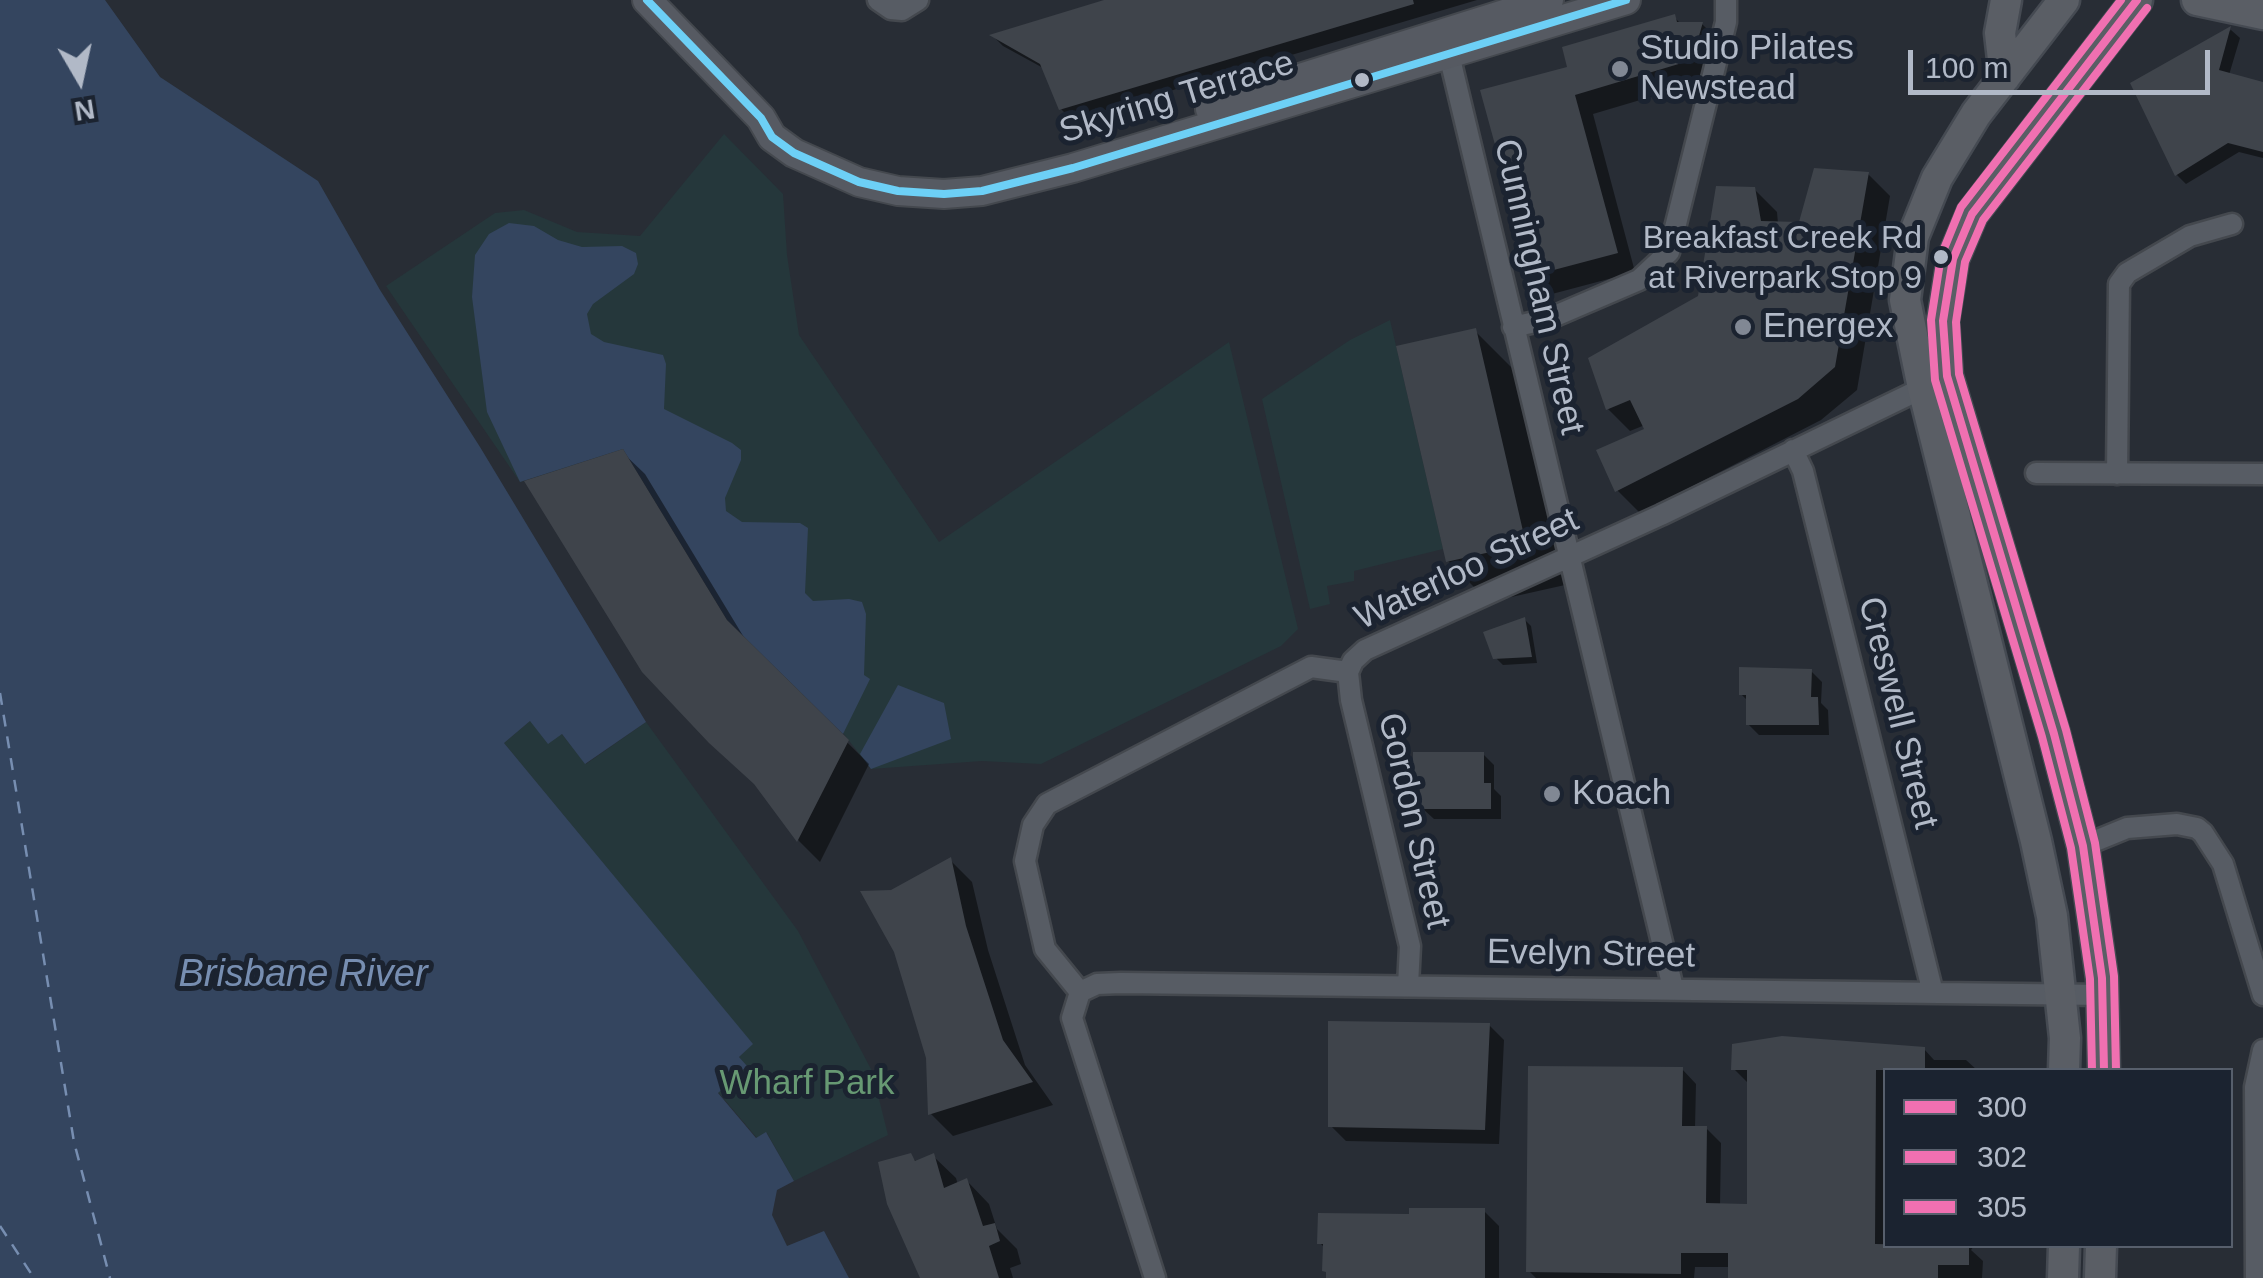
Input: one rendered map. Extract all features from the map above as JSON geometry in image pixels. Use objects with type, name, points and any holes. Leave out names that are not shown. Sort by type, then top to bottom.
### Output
[{"type":"main road","points":[[2004,78],[2000,33],[2006,0]]},
{"type":"main road","points":[[2064,0],[1976,114],[1936,178],[1913,237],[1905,300],[1922,388],[2036,841],[2055,932],[2064,1068]]},
{"type":"main road","points":[[2104,1068],[2104,995],[2083,846],[2062,762],[1948,376],[1943,321],[1953,259],[1978,204],[2137,0]]},
{"type":"main road","points":[[2197,0],[2263,14]]},
{"type":"main road","points":[[2063,1278],[2064,1248]]},
{"type":"main road","points":[[2100,1278],[2101,1248]]},
{"type":"street","name":"Skyring Terrace","points":[[647,0],[761,118],[772,137],[794,153],[858,182],[898,192],[944,194],[982,191],[1073,168],[1447,43],[1549,0]]},
{"type":"street","points":[[878,0],[891,9],[902,10],[918,0]]},
{"type":"street","name":"Skyring Terrace","points":[[1447,43],[1626,0]]},
{"type":"street","points":[[1513,327],[1548,318],[1639,280],[1669,252],[1726,22],[1726,0]]},
{"type":"street","name":"Cunningham Street","points":[[1447,43],[1568,556],[1670,964],[1672,988]]},
{"type":"street","points":[[2118,474],[2120,284],[2127,272],[2190,236],[2232,224]]},
{"type":"street","name":"Waterloo Street","points":[[1080,992],[1045,949],[1025,861],[1033,825],[1048,804],[1310,667],[1348,672],[1365,650],[1922,388]]},
{"type":"street","name":"Creswell Street","points":[[1793,450],[1803,471],[1933,993]]},
{"type":"street","points":[[2036,473],[2263,474]]},
{"type":"street","name":"Gordon Street","points":[[1348,672],[1351,700],[1410,946],[1408,986]]},
{"type":"street","points":[[2083,846],[2117,830],[2149,826],[2188,825],[2203,833],[2223,864],[2263,995]]},
{"type":"street","name":"Evelyn Street","points":[[1080,992],[1097,984],[1121,983],[2104,995]]},
{"type":"street","points":[[1080,992],[1072,1018],[1154,1278]]},
{"type":"street","points":[[2256,1278],[2255,1087],[2263,1050]]},
{"type":"green space","points":[[724,134],[783,194],[799,335],[939,542],[1229,342],[1298,629],[1281,646],[1041,764],[982,761],[871,769],[623,449],[520,482],[386,286],[495,213],[524,210],[577,232],[640,236]]},
{"type":"green space","points":[[1390,320],[1443,549],[1354,571],[1354,581],[1327,586],[1330,604],[1310,609],[1262,399],[1350,340]]},
{"type":"green space","name":"Wharf Park","points":[[530,721],[561,733],[586,764],[646,722],[798,931],[872,1071],[888,1135],[794,1181],[767,1133],[757,1138],[718,1092],[747,1067],[739,1057],[752,1044],[504,743]]},
{"type":"water","name":"Brisbane River","points":[[0,0],[105,0],[160,77],[318,181],[380,290],[646,722],[585,764],[562,734],[548,744],[530,721],[504,743],[753,1044],[739,1057],[747,1066],[718,1093],[756,1138],[766,1132],[794,1181],[777,1190],[772,1215],[787,1246],[824,1231],[849,1278],[0,1278]]},
{"type":"water","points":[[509,223],[534,226],[558,240],[582,247],[622,246],[636,253],[638,264],[634,274],[593,304],[587,314],[591,334],[604,342],[663,355],[664,409],[741,450],[741,460],[725,498],[726,511],[742,522],[800,523],[808,528],[805,593],[813,601],[862,602],[866,614],[864,675],[870,679],[843,734],[727,620],[623,449],[520,482],[487,412],[472,297],[475,255],[489,234]]},
{"type":"water","points":[[898,685],[944,703],[951,739],[871,769],[860,754]]},
{"type":"building","points":[[1104,0],[1413,0],[1414,4],[1059,110],[1040,64],[989,35]]},
{"type":"building","points":[[1675,14],[1677,22],[1703,22],[1692,60],[1575,95],[1618,253],[1531,276],[1480,90],[1567,67],[1562,47]]},
{"type":"building","points":[[2231,26],[2219,70],[2263,82],[2263,152],[2228,143],[2175,176],[2130,83]]},
{"type":"building","name":"Energex","points":[[1814,168],[1869,172],[1835,367],[1798,399],[1615,492],[1596,450],[1644,429],[1630,400],[1606,410],[1588,358],[1698,296],[1716,186],[1755,187],[1761,221],[1799,222]]},
{"type":"building","points":[[1476,328],[1526,544],[1446,562],[1396,346]]},
{"type":"building","points":[[623,449],[727,620],[849,740],[797,842],[754,784],[642,672],[524,481]]},
{"type":"building","points":[[1525,617],[1532,657],[1493,659],[1483,632]]},
{"type":"building","points":[[1739,667],[1812,669],[1811,697],[1818,697],[1819,725],[1746,725],[1746,695],[1739,695]]},
{"type":"building","points":[[1413,752],[1484,752],[1484,783],[1491,783],[1491,809],[1420,809],[1420,780],[1413,780]]},
{"type":"building","points":[[951,857],[966,926],[1003,1040],[1033,1082],[928,1115],[926,1058],[894,952],[860,891],[891,890]]},
{"type":"building","points":[[1328,1021],[1490,1023],[1485,1130],[1328,1127]]},
{"type":"building","points":[[1782,1036],[1925,1047],[1925,1068],[1876,1070],[1875,1244],[1883,1244],[1883,1248],[1969,1248],[1969,1265],[1938,1265],[1938,1278],[1728,1278],[1728,1253],[1681,1253],[1681,1274],[1526,1272],[1528,1066],[1683,1067],[1682,1126],[1707,1126],[1706,1203],[1747,1204],[1747,1070],[1731,1070],[1732,1044]]},
{"type":"building","points":[[911,1153],[915,1161],[934,1153],[944,1188],[967,1178],[983,1226],[995,1223],[1000,1241],[989,1246],[999,1278],[920,1278],[887,1204],[878,1162]]},
{"type":"building","points":[[1409,1208],[1485,1208],[1485,1278],[1326,1278],[1322,1271],[1323,1244],[1317,1244],[1318,1213],[1409,1214]]},
{"type":"ferry route","points":[[0,693],[74,1142],[110,1278]]},
{"type":"ferry route","points":[[0,1226],[34,1278]]},
{"type":"transit line","points":[[647,0],[761,118],[772,137],[794,153],[859,182],[898,191],[944,194],[982,191],[1073,168],[1626,0]]},
{"type":"transit line","name":"305","points":[[2092,1068],[2090,979],[2071,848],[2042,737],[1935,380],[1931,320],[1941,256],[1961,207],[2121,0]]},
{"type":"transit line","name":"300","points":[[2104,1068],[2102,978],[2083,846],[2054,734],[1947,376],[1943,321],[1953,259],[1972,214],[2137,0]]},
{"type":"transit line","name":"302","points":[[2116,1068],[2114,976],[2095,843],[2066,730],[1959,374],[1956,322],[1965,262],[1983,220],[2147,8]]},
{"type":"place","name":"Studio Pilates Newstead","points":[[1620,69]]},
{"type":"place","name":"Breakfast Creek Rd at Riverpark Stop 9","points":[[1941,257]]},
{"type":"place","name":"Energex","points":[[1743,327]]},
{"type":"place","name":"Koach","points":[[1552,794]]}]
